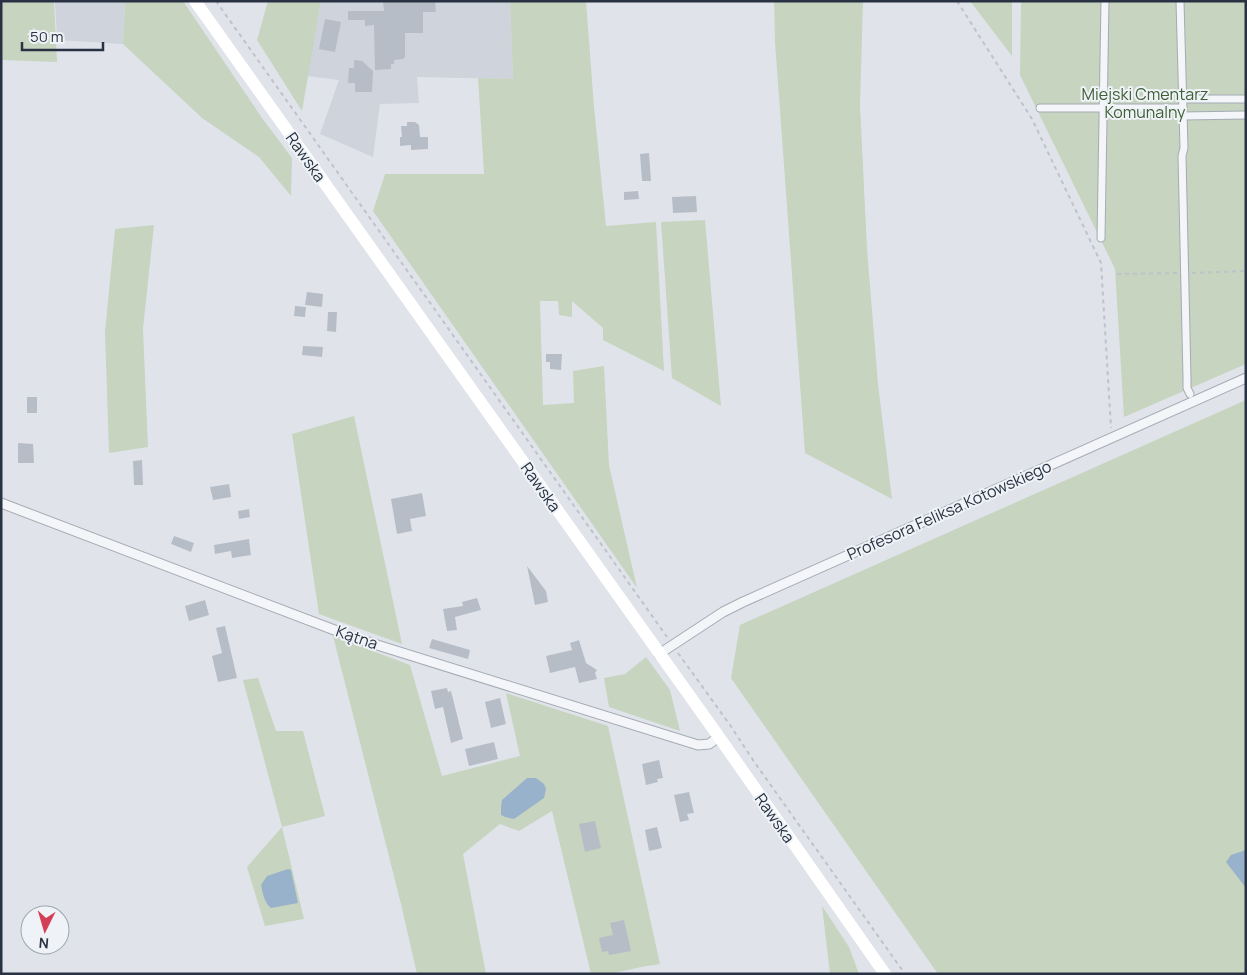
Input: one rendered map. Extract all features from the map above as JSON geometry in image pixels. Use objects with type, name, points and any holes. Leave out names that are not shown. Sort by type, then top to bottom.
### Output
[{"type":"main road","name":"Rawska","points":[[195,1],[885,974]]},
{"type":"street","points":[[1101,238],[1105,1]]},
{"type":"street","points":[[1180,1],[1184,148],[1182,156],[1186,369],[1187,388],[1190,394]]},
{"type":"street","points":[[1182,100],[1246,99]]},
{"type":"street","points":[[1040,108],[1183,108]]},
{"type":"street","points":[[1183,116],[1246,115]]},
{"type":"street","name":"Profesora Feliksa Kotowskiego","points":[[659,654],[723,612],[743,602],[1246,378]]},
{"type":"street","name":"Kątna","points":[[1,503],[358,639],[698,745],[709,744],[719,738]]},
{"type":"path","points":[[216,1],[905,974]]},
{"type":"path","points":[[957,1],[1032,119],[1101,263],[1112,438]]},
{"type":"shaded area","points":[[55,1],[125,1],[123,44],[57,40]]},
{"type":"shaded area","points":[[321,1],[510,1],[513,79],[417,77],[419,103],[380,104],[373,157],[320,134],[339,80],[307,76]]},
{"type":"green space","points":[[1,1],[54,1],[57,62],[1,60]]},
{"type":"green space","points":[[125,1],[183,1],[262,118],[292,158],[291,196],[259,157],[202,118],[123,44]]},
{"type":"green space","points":[[268,1],[321,1],[302,111],[257,40]]},
{"type":"green space","points":[[510,1],[586,1],[606,226],[656,222],[664,371],[603,340],[603,328],[572,301],[572,317],[559,315],[558,301],[540,301],[543,405],[574,403],[573,371],[604,366],[609,465],[637,588],[373,211],[385,174],[484,174],[478,78],[513,79]]},
{"type":"green space","points":[[774,1],[863,1],[860,105],[867,249],[878,384],[892,499],[805,453],[775,42]]},
{"type":"green space","points":[[970,1],[1012,1],[1012,56]]},
{"type":"green space","name":"Miejski Cmentarz Komunalny","points":[[1021,1],[1246,1],[1246,364],[1124,417],[1115,269],[1020,75]]},
{"type":"green space","points":[[705,220],[721,406],[672,378],[661,222]]},
{"type":"green space","points":[[154,225],[143,329],[148,447],[109,453],[105,332],[115,229]]},
{"type":"green space","points":[[1246,400],[1246,974],[938,974],[731,678],[740,625]]},
{"type":"green space","points":[[354,416],[402,644],[319,614],[292,434]]},
{"type":"green space","points":[[333,636],[410,665],[442,776],[520,756],[506,693],[608,726],[660,964],[610,974],[591,974],[552,811],[519,831],[500,824],[463,854],[486,974],[417,974]]},
{"type":"green space","points":[[646,657],[670,690],[680,731],[609,707],[604,678],[625,674]]},
{"type":"green space","points":[[258,678],[276,731],[303,731],[325,816],[282,827],[243,680]]},
{"type":"green space","points":[[282,827],[304,919],[265,926],[247,867]]},
{"type":"green space","points":[[822,906],[849,947],[859,974],[830,974]]},
{"type":"water","points":[[527,778],[536,778],[544,784],[546,789],[544,798],[514,819],[501,815],[502,800]]},
{"type":"water","points":[[1246,850],[1246,888],[1226,862],[1231,855]]},
{"type":"water","points":[[288,869],[291,870],[298,903],[271,908],[265,900],[261,885],[267,876]]},
{"type":"building","points":[[383,1],[435,1],[436,12],[423,12],[423,33],[405,33],[405,57],[403,59],[394,60],[394,64],[391,64],[391,69],[375,70],[374,25],[365,26],[365,20],[348,20],[348,11],[384,11]]},
{"type":"building","points":[[325,19],[341,22],[335,52],[319,49]]},
{"type":"building","points":[[354,60],[362,61],[373,71],[372,92],[355,92],[355,83],[348,83],[349,68],[354,68]]},
{"type":"building","points":[[407,122],[415,122],[419,125],[420,137],[428,137],[428,149],[411,150],[411,145],[400,146],[400,137],[402,137],[401,126],[407,126]]},
{"type":"building","points":[[649,153],[651,181],[642,181],[640,154]]},
{"type":"building","points":[[638,191],[639,199],[624,200],[624,192]]},
{"type":"building","points":[[696,196],[697,212],[673,213],[672,197]]},
{"type":"building","points":[[307,292],[323,294],[322,307],[305,305]]},
{"type":"building","points":[[295,306],[306,307],[305,317],[294,316]]},
{"type":"building","points":[[328,312],[337,312],[336,332],[327,331]]},
{"type":"building","points":[[303,346],[323,347],[322,357],[302,355]]},
{"type":"building","points":[[546,354],[562,354],[561,370],[550,369],[550,362],[546,362]]},
{"type":"building","points":[[27,397],[37,397],[37,413],[27,413]]},
{"type":"building","points":[[18,443],[33,444],[34,463],[18,463]]},
{"type":"building","points":[[142,460],[143,485],[134,485],[133,461]]},
{"type":"building","points":[[229,484],[231,497],[213,500],[210,487]]},
{"type":"building","points":[[422,493],[426,516],[410,519],[412,531],[397,534],[391,499]]},
{"type":"building","points":[[249,509],[250,517],[239,519],[238,511]]},
{"type":"building","points":[[174,536],[194,543],[191,552],[171,544]]},
{"type":"building","points":[[249,539],[251,555],[232,558],[231,551],[215,554],[214,545]]},
{"type":"building","points":[[527,566],[546,591],[548,602],[535,605]]},
{"type":"building","points":[[477,598],[481,610],[455,617],[457,630],[447,631],[443,609],[463,606],[462,602]]},
{"type":"building","points":[[205,600],[209,615],[189,621],[185,606]]},
{"type":"building","points":[[225,626],[237,678],[218,682],[212,656],[222,653],[216,628]]},
{"type":"building","points":[[432,639],[470,650],[468,659],[429,648]]},
{"type":"building","points":[[579,640],[586,663],[597,670],[595,673],[597,679],[579,683],[575,667],[550,673],[546,656],[572,650],[570,643]]},
{"type":"building","points":[[447,688],[448,692],[451,691],[463,739],[451,743],[443,707],[435,709],[431,691]]},
{"type":"building","points":[[500,698],[506,724],[491,728],[485,702]]},
{"type":"building","points":[[494,742],[498,759],[469,766],[465,749]]},
{"type":"building","points":[[659,760],[663,778],[657,779],[658,782],[646,785],[642,764]]},
{"type":"building","points":[[689,792],[694,813],[687,814],[689,820],[680,822],[674,795]]},
{"type":"building","points":[[595,821],[601,848],[585,852],[579,824]]},
{"type":"building","points":[[657,827],[662,848],[649,851],[645,830]]},
{"type":"building","points":[[624,920],[631,951],[609,955],[608,951],[602,952],[599,938],[613,935],[610,923]]}]
